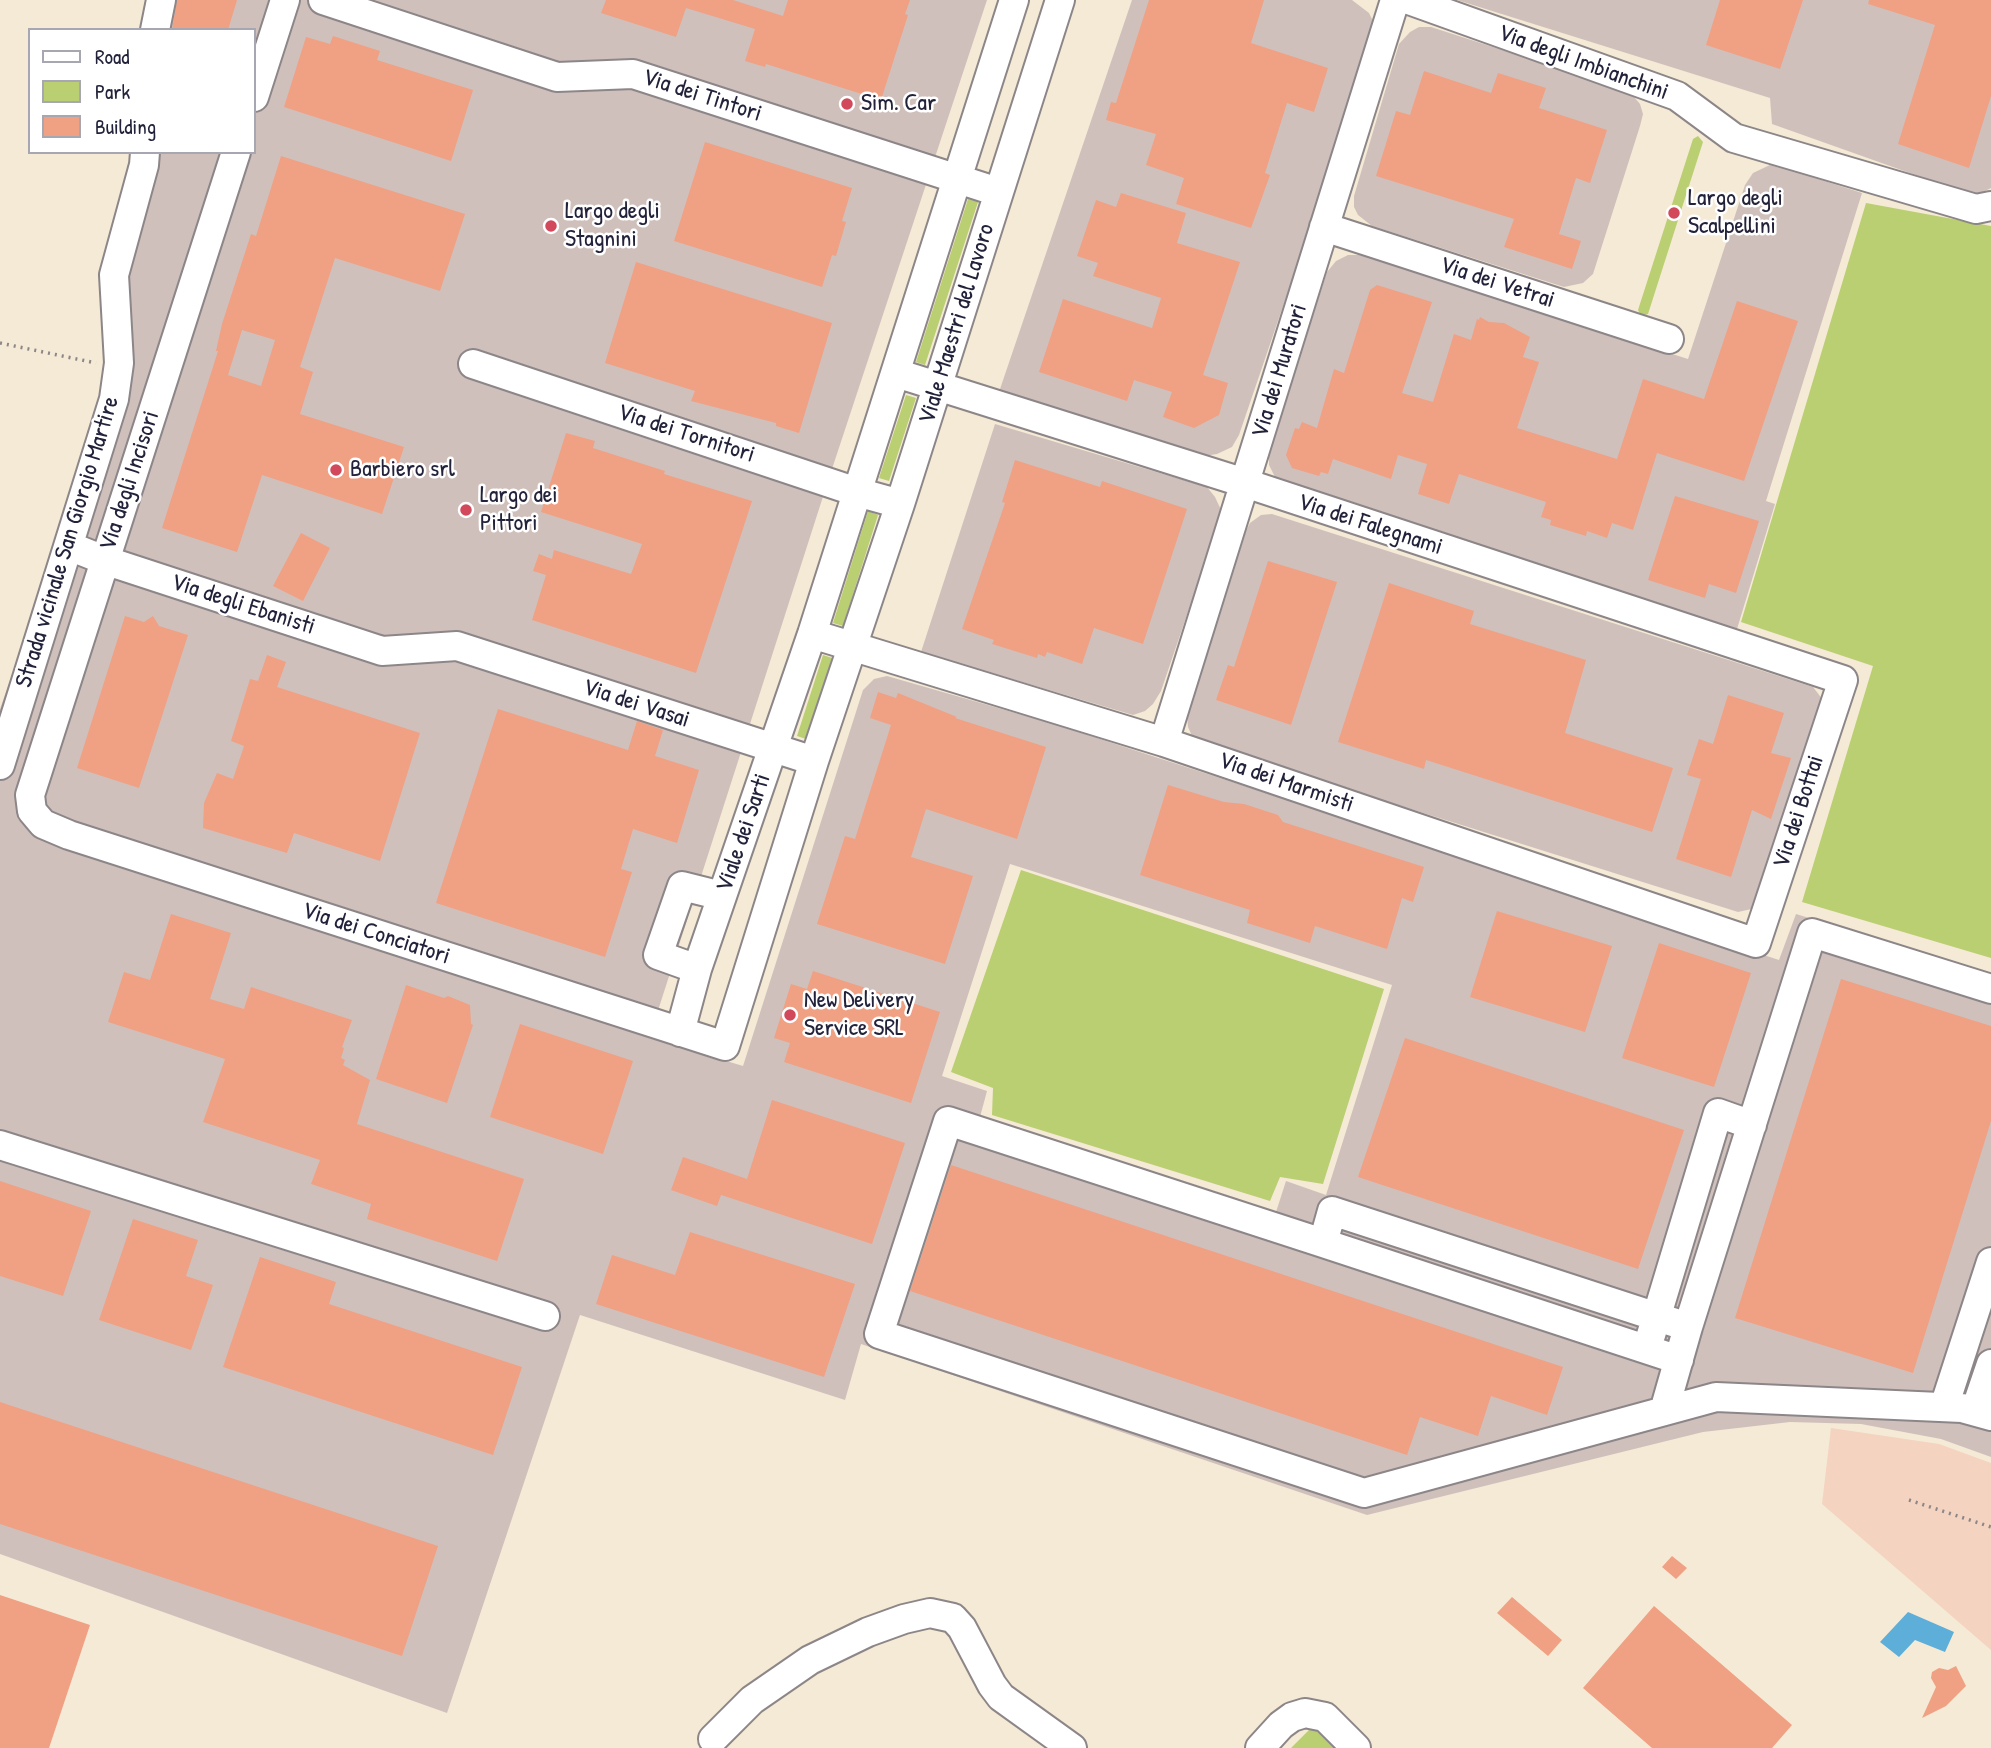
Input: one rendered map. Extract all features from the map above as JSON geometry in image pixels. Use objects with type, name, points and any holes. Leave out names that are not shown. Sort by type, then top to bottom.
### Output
[{"type":"street","points":[[155,28],[161,0]]},
{"type":"street","points":[[256,91],[285,0]]},
{"type":"street","name":"Via dei Tintori","points":[[323,0],[558,77],[633,74],[998,192]]},
{"type":"street","name":"Viale Maestri del Lavoro","points":[[812,634],[1014,0]]},
{"type":"street","name":"Viale Maestri del Lavoro","points":[[853,648],[1060,0]]},
{"type":"street","name":"Via dei Muratori","points":[[1164,742],[1395,0]]},
{"type":"street","name":"Via degli Imbianchini","points":[[1409,0],[1677,96],[1734,138],[1976,209],[1991,206]]},
{"type":"street","name":"Strada vicinale San Giorgio Martire","points":[[0,765],[114,399],[119,363],[114,275],[145,154]]},
{"type":"street","name":"Via degli Incisori","points":[[32,811],[30,795],[235,154]]},
{"type":"street","name":"Via dei Vetrai","points":[[1324,227],[1669,339]]},
{"type":"street","name":"Via dei Tornitori","points":[[472,363],[900,504]]},
{"type":"street","name":"Via dei Falegnami","points":[[896,373],[1245,483],[1843,680]]},
{"type":"street","name":"Via degli Ebanisti","points":[[69,546],[104,560],[382,651],[457,646]]},
{"type":"street","name":"Via dei Marmisti","points":[[812,634],[1164,742],[1756,943]]},
{"type":"street","name":"Viale dei Sarti","points":[[680,1032],[697,969],[812,634]]},
{"type":"street","name":"Via dei Vasai","points":[[457,646],[814,761]]},
{"type":"street","name":"Viale dei Sarti","points":[[725,1046],[814,761],[853,648]]},
{"type":"street","name":"Via dei Bottai","points":[[1756,943],[1843,680]]},
{"type":"street","name":"Via dei Conciatori","points":[[32,811],[43,824],[68,835],[725,1046]]},
{"type":"street","points":[[697,969],[658,956],[682,886],[722,896]]},
{"type":"street","points":[[1664,1411],[1812,933],[1991,989]]},
{"type":"street","points":[[1647,1350],[1718,1114],[1752,1125]]},
{"type":"street","points":[[1679,1360],[948,1121],[879,1334],[1364,1493],[1716,1397],[1944,1407],[1983,1413],[1991,1364]]},
{"type":"street","points":[[0,1145],[545,1316]]},
{"type":"street","points":[[1323,1243],[1332,1211],[1688,1327]]},
{"type":"street","points":[[1944,1407],[1991,1262]]},
{"type":"street","points":[[713,1739],[752,1700],[810,1660],[868,1632],[930,1613],[953,1618],[962,1628],[1001,1697],[1072,1748]]},
{"type":"street","points":[[1260,1748],[1281,1725],[1292,1717],[1305,1713],[1325,1717],[1356,1748]]},
{"type":"path","points":[[0,343],[94,363],[119,363]]},
{"type":"path","points":[[1909,1500],[1991,1527]]},
{"type":"shaded area","points":[[150,0],[987,0],[828,481],[654,1023],[647,1037],[743,1066],[863,690],[874,679],[887,676],[1054,724],[1779,960],[1796,914],[1991,974],[1991,1457],[1941,1439],[1861,1424],[1790,1422],[1703,1432],[1367,1515],[861,1344],[845,1400],[580,1315],[447,1713],[0,1554],[0,709],[58,544],[100,402],[105,375],[103,270],[133,154],[256,154],[256,28],[143,28]],"holes":[[[1010,864],[1392,985],[1326,1195],[1286,1181],[1276,1212],[980,1117],[987,1091],[942,1076]]]},
{"type":"shaded area","points":[[1132,0],[1352,0],[1369,13],[1375,25],[1338,145],[1239,435],[1232,447],[1217,454],[1204,456],[999,392]]},
{"type":"shaded area","points":[[1457,0],[1991,0],[1991,188],[1979,194],[1966,193],[1772,124],[1770,98]]},
{"type":"shaded area","points":[[1419,27],[1431,27],[1629,91],[1640,104],[1643,114],[1640,126],[1593,274],[1583,283],[1564,287],[1372,226],[1358,215],[1354,207],[1354,196],[1399,44]]},
{"type":"shaded area","points":[[1772,164],[1862,193],[1766,501],[1775,504],[1737,629],[1287,486],[1275,477],[1269,465],[1269,452],[1327,272],[1336,261],[1348,255],[1360,255],[1688,359],[1745,185],[1753,173]]},
{"type":"shaded area","points":[[995,424],[1207,487],[1215,497],[1222,512],[1161,691],[1145,711],[1133,715],[921,652]]},
{"type":"shaded area","points":[[1272,514],[1813,687],[1823,700],[1756,908],[1738,912],[1201,743],[1192,736],[1187,715],[1246,531],[1250,523],[1261,515]]},
{"type":"shaded area","points":[[1831,1428],[1939,1444],[1991,1463],[1991,1650],[1822,1504]]},
{"type":"green space","points":[[1698,136],[1703,142],[1648,314],[1641,316],[1638,310],[1693,139]]},
{"type":"green space","points":[[968,199],[978,202],[925,365],[916,362]]},
{"type":"green space","points":[[1866,203],[1991,226],[1991,958],[1802,902],[1873,666],[1741,622]]},
{"type":"green space","points":[[906,395],[916,398],[889,481],[879,478]]},
{"type":"green space","points":[[868,511],[878,515],[843,626],[833,623]]},
{"type":"green space","points":[[823,655],[832,658],[806,739],[797,736]]},
{"type":"green space","points":[[1021,870],[1384,989],[1323,1184],[1280,1177],[1270,1201],[992,1115],[993,1088],[951,1072]]},
{"type":"green space","points":[[1314,1725],[1337,1748],[1291,1748]]},
{"type":"water","points":[[1908,1612],[1954,1632],[1945,1652],[1915,1640],[1899,1657],[1880,1642]]},
{"type":"building","points":[[177,0],[237,0],[229,28],[172,28]]},
{"type":"building","points":[[606,0],[733,0],[783,16],[788,0],[910,0],[905,14],[908,15],[881,100],[766,64],[765,67],[745,61],[755,29],[686,8],[676,37],[601,13]]},
{"type":"building","points":[[1149,0],[1264,0],[1251,43],[1328,68],[1314,112],[1287,103],[1265,173],[1270,175],[1251,228],[1176,204],[1184,178],[1146,165],[1156,134],[1106,120],[1111,102],[1116,103]]},
{"type":"building","points":[[1720,0],[1803,0],[1780,69],[1706,45]]},
{"type":"building","points":[[1869,0],[1991,0],[1991,96],[1969,168],[1898,144],[1935,25],[1868,4]]},
{"type":"building","points":[[333,36],[380,51],[377,60],[473,90],[451,161],[284,107],[306,37],[330,44]]},
{"type":"building","points":[[1424,71],[1491,93],[1498,73],[1546,88],[1539,108],[1607,130],[1590,183],[1576,178],[1559,234],[1581,241],[1572,269],[1504,247],[1514,219],[1376,176],[1396,111],[1410,115]]},
{"type":"building","points":[[705,142],[852,188],[842,221],[846,222],[836,256],[832,255],[822,287],[674,241]]},
{"type":"building","points":[[281,156],[465,214],[440,291],[335,258],[300,367],[313,372],[300,414],[404,447],[382,514],[262,475],[237,552],[162,528],[218,351],[222,324],[251,234],[256,236]],"holes":[[[242,330],[275,340],[261,386],[228,375]]]},
{"type":"building","points":[[1121,193],[1186,213],[1177,243],[1240,262],[1203,375],[1228,383],[1219,415],[1194,428],[1163,417],[1172,392],[1134,380],[1127,401],[1039,372],[1063,299],[1152,328],[1161,298],[1093,276],[1098,263],[1077,256],[1096,200],[1116,207]]},
{"type":"building","points":[[636,262],[832,323],[799,433],[776,426],[776,423],[691,401],[695,391],[605,363]]},
{"type":"building","points":[[1377,285],[1432,302],[1402,393],[1433,402],[1454,334],[1471,340],[1480,317],[1489,322],[1504,323],[1530,337],[1523,357],[1539,362],[1517,428],[1617,459],[1643,379],[1704,399],[1737,301],[1798,321],[1744,481],[1657,453],[1633,530],[1612,523],[1607,538],[1587,531],[1586,536],[1550,525],[1551,520],[1541,517],[1546,502],[1459,474],[1449,504],[1418,494],[1427,464],[1398,455],[1391,479],[1333,459],[1328,474],[1321,472],[1319,476],[1292,468],[1286,455],[1295,428],[1299,429],[1302,422],[1317,428],[1334,369],[1344,373],[1370,290]]},
{"type":"building","points":[[566,433],[595,441],[593,448],[665,471],[664,474],[752,501],[696,673],[532,620],[546,575],[533,571],[539,554],[552,559],[554,550],[631,574],[642,544],[541,512]]},
{"type":"building","points":[[1015,460],[1100,487],[1102,481],[1187,509],[1143,644],[1094,628],[1082,664],[1047,652],[1045,657],[1038,654],[1037,658],[992,644],[994,640],[962,629],[1005,503],[1002,502]]},
{"type":"building","points":[[1675,496],[1759,521],[1736,593],[1709,584],[1705,598],[1648,580]]},
{"type":"building","points":[[301,533],[330,548],[303,601],[273,586]]},
{"type":"building","points":[[1268,561],[1337,582],[1291,725],[1216,700],[1228,665],[1234,667]]},
{"type":"building","points":[[1389,583],[1474,611],[1470,624],[1586,660],[1565,733],[1673,768],[1652,832],[1426,760],[1424,769],[1338,742]]},
{"type":"building","points":[[125,616],[144,622],[153,616],[159,626],[188,635],[139,788],[77,768]]},
{"type":"building","points":[[267,655],[286,662],[277,687],[420,733],[380,861],[294,833],[287,853],[203,828],[204,803],[217,773],[233,779],[244,746],[231,741],[250,679],[258,681]]},
{"type":"building","points":[[878,692],[896,698],[898,693],[957,717],[955,718],[1046,747],[1017,839],[926,809],[911,857],[973,876],[945,964],[817,924],[845,836],[855,839],[891,725],[870,718]]},
{"type":"building","points":[[1728,695],[1784,713],[1771,753],[1791,758],[1771,819],[1752,810],[1731,877],[1676,859],[1701,779],[1687,775],[1699,739],[1713,744]]},
{"type":"building","points":[[498,709],[628,750],[637,721],[663,730],[655,756],[699,770],[677,843],[633,829],[621,869],[632,872],[605,957],[436,903]]},
{"type":"building","points":[[1168,785],[1224,802],[1244,804],[1278,815],[1283,822],[1424,867],[1413,902],[1402,898],[1387,949],[1315,926],[1310,943],[1247,923],[1250,910],[1140,875]]},
{"type":"building","points":[[1497,911],[1612,946],[1585,1032],[1470,997]]},
{"type":"building","points":[[171,914],[231,933],[210,999],[244,1009],[251,987],[352,1020],[342,1047],[341,1058],[345,1060],[343,1065],[370,1080],[357,1124],[524,1179],[497,1261],[367,1219],[371,1204],[311,1184],[320,1160],[203,1122],[225,1059],[108,1022],[124,972],[150,980]]},
{"type":"building","points":[[1659,943],[1751,973],[1714,1087],[1622,1058]]},
{"type":"building","points":[[813,971],[940,1012],[911,1103],[784,1062],[790,1043],[774,1038],[791,984],[807,989]]},
{"type":"building","points":[[1841,979],[1991,1026],[1991,1121],[1913,1373],[1735,1318]]},
{"type":"building","points":[[406,985],[470,1005],[473,1025],[447,1103],[376,1079]]},
{"type":"building","points":[[520,1024],[633,1061],[603,1154],[490,1117]]},
{"type":"building","points":[[1405,1038],[1684,1130],[1638,1269],[1358,1177]]},
{"type":"building","points":[[772,1100],[905,1143],[872,1244],[721,1195],[717,1206],[671,1190],[683,1157],[747,1179]]},
{"type":"building","points":[[951,1165],[1563,1367],[1547,1415],[1491,1396],[1478,1436],[1420,1417],[1407,1455],[910,1291]]},
{"type":"building","points":[[0,1181],[91,1211],[63,1296],[0,1276]]},
{"type":"building","points":[[133,1219],[198,1240],[186,1276],[213,1285],[191,1350],[99,1320]]},
{"type":"building","points":[[690,1232],[855,1284],[824,1377],[596,1304],[612,1255],[675,1275]]},
{"type":"building","points":[[260,1257],[336,1282],[329,1304],[522,1367],[493,1455],[223,1367]]},
{"type":"building","points":[[0,1402],[438,1546],[402,1656],[0,1524]]},
{"type":"building","points":[[1672,1556],[1687,1568],[1676,1579],[1662,1567]]},
{"type":"building","points":[[0,1595],[90,1625],[49,1748],[0,1748]]},
{"type":"building","points":[[1512,1597],[1562,1640],[1548,1656],[1497,1613]]},
{"type":"building","points":[[1654,1606],[1792,1725],[1772,1748],[1652,1748],[1583,1688]]},
{"type":"building","points":[[1956,1666],[1966,1686],[1946,1706],[1922,1718],[1936,1687],[1931,1678],[1932,1672],[1939,1668],[1948,1670]]},
{"type":"place","name":"Sim. Car","points":[[847,104]]},
{"type":"place","name":"Largo degli Scalpellini","points":[[1674,213]]},
{"type":"place","name":"Largo degli Stagnini","points":[[551,226]]},
{"type":"place","name":"Barbiero srl","points":[[336,470]]},
{"type":"place","name":"Largo dei Pittori","points":[[466,510]]},
{"type":"place","name":"New Delivery Service SRL","points":[[790,1015]]}]
